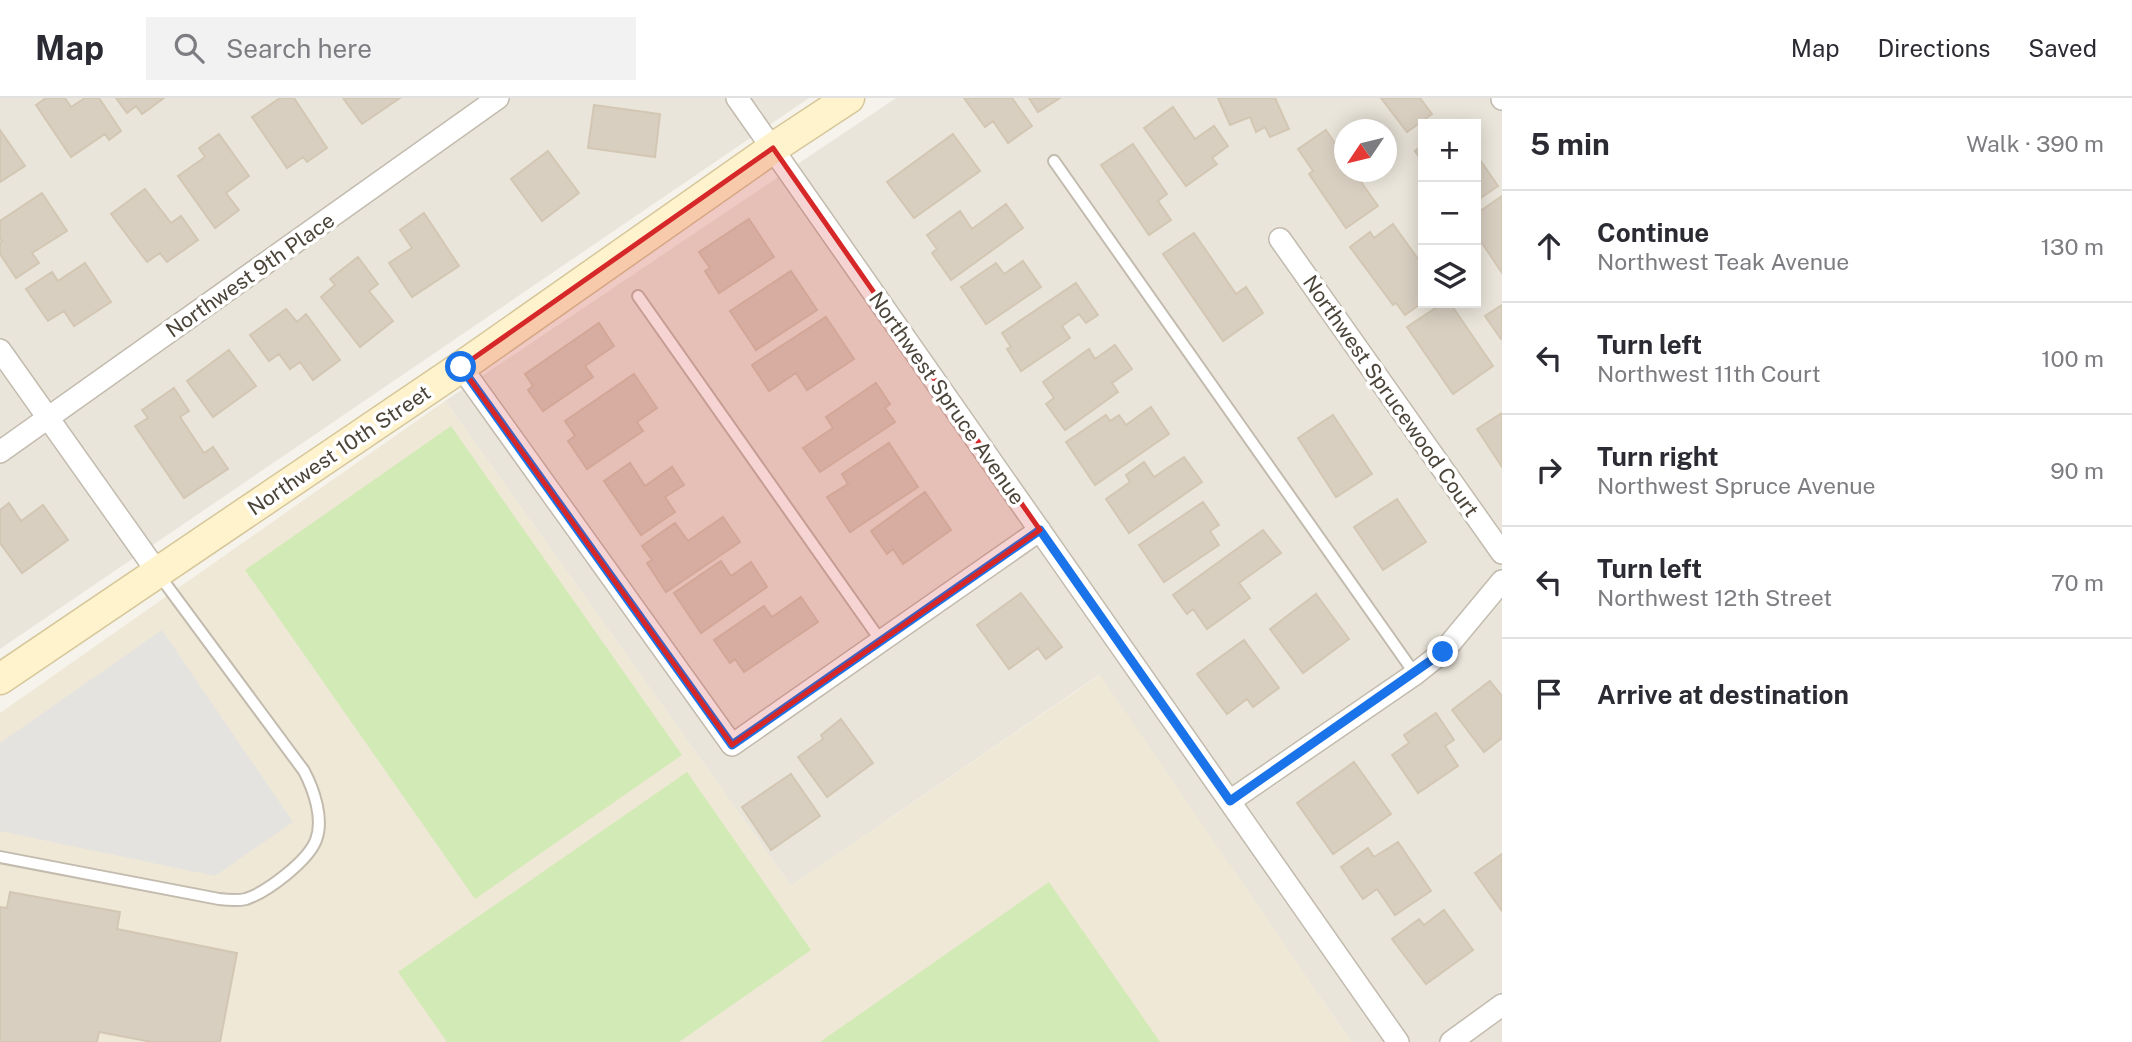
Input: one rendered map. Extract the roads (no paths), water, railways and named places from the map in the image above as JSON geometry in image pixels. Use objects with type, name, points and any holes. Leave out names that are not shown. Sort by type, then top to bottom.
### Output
[{"type":"street","name":"Northwest 9th Place","points":[[0,452],[498,98]]},
{"type":"street","name":"Northwest Spruce Avenue","points":[[737,98],[1398,1042]]},
{"type":"street","name":"Northwest 10th Street","points":[[0,680],[461,367],[773,148],[849,98]]},
{"type":"street","name":"Northwest Sprucewood Court","points":[[1280,239],[1502,553]]},
{"type":"street","points":[[0,350],[158,572]]},
{"type":"street","points":[[461,367],[732,745],[1040,530]]},
{"type":"street","points":[[1230,801],[1443,652],[1502,581]]},
{"type":"street","points":[[1451,1042],[1502,1005]]},
{"type":"lane","points":[[1054,161],[1415,674]]},
{"type":"lane","points":[[638,296],[881,641]]},
{"type":"lane","points":[[0,857],[219,899],[243,900],[262,892],[301,862],[316,840],[318,815],[312,786],[304,771],[158,572]]}]
